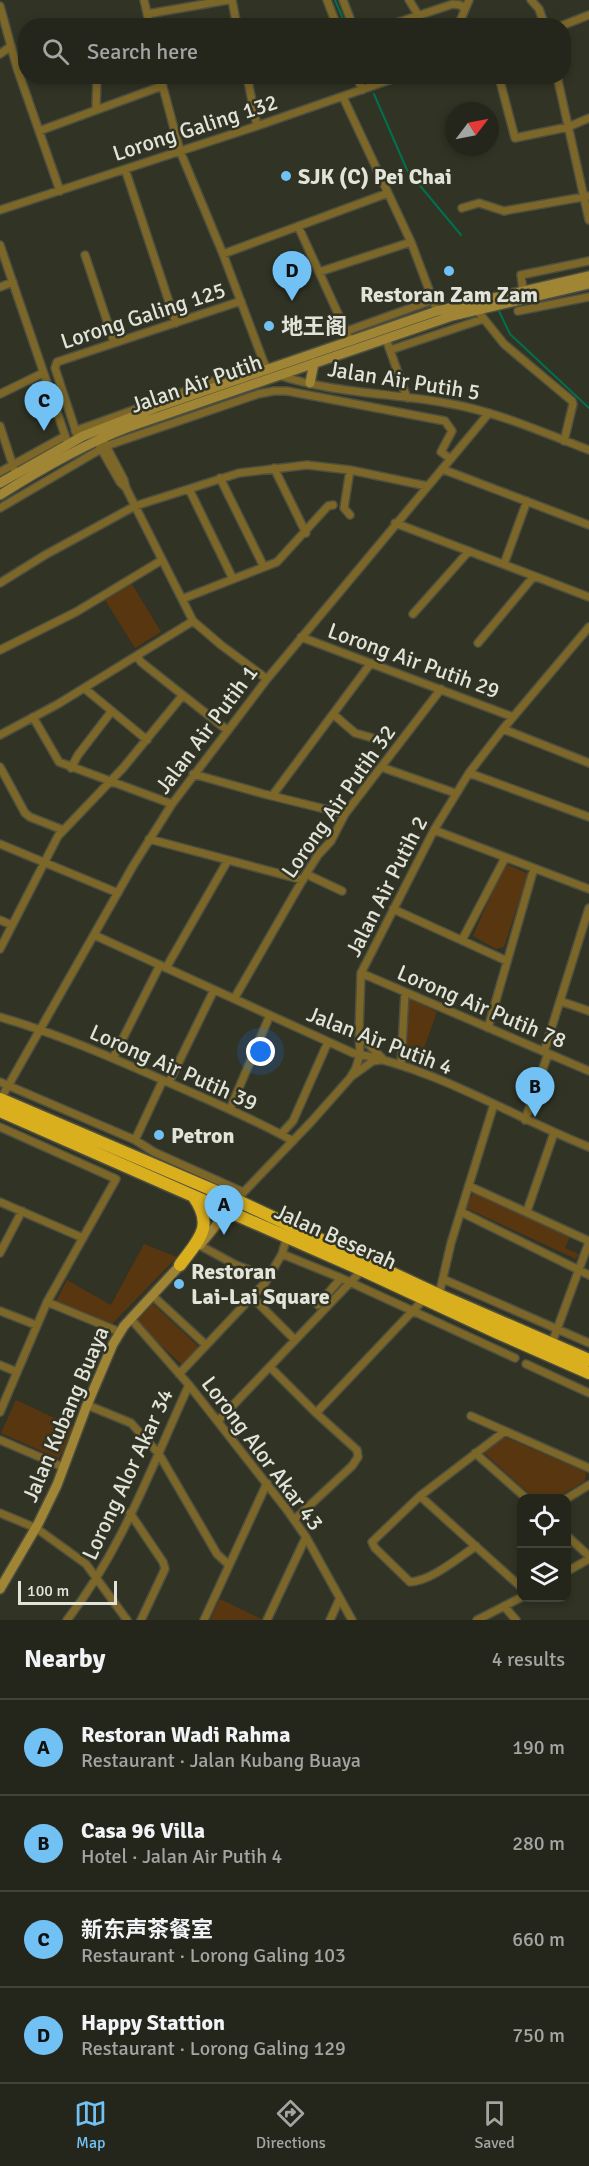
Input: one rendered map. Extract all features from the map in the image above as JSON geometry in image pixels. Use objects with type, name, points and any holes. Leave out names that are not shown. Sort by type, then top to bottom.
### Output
[{"type":"highway","name":"Jalan Beserah","points":[[0,1103],[240,1196],[439,1295],[589,1360]]},
{"type":"highway","name":"Jalan Beserah","points":[[0,1103],[194,1197],[362,1270],[498,1334],[589,1372]]},
{"type":"highway","points":[[180,1265],[204,1229],[204,1215],[194,1197]]},
{"type":"street","points":[[144,0],[148,18]]},
{"type":"street","points":[[147,14],[230,0],[235,18]]},
{"type":"street","points":[[327,0],[334,18]]},
{"type":"street","points":[[343,0],[350,18]]},
{"type":"street","points":[[410,0],[421,18]]},
{"type":"street","points":[[461,18],[469,0]]},
{"type":"street","points":[[531,0],[539,9],[542,18]]},
{"type":"street","points":[[410,18],[453,4],[465,9]]},
{"type":"street","points":[[0,6],[18,71]]},
{"type":"street","points":[[571,22],[589,15]]},
{"type":"street","points":[[0,54],[11,46]]},
{"type":"street","points":[[23,84],[60,191]]},
{"type":"street","points":[[96,109],[97,84]]},
{"type":"street","points":[[249,84],[257,126]]},
{"type":"street","points":[[360,84],[362,90]]},
{"type":"street","name":"Lorong Galing 132","points":[[0,210],[343,98],[377,84]]},
{"type":"street","points":[[501,84],[515,138],[568,127],[589,118]]},
{"type":"street","points":[[559,84],[587,197],[589,220]]},
{"type":"street","points":[[39,131],[162,86],[180,151],[266,366],[278,375]]},
{"type":"street","points":[[343,98],[411,242],[437,311]]},
{"type":"street","points":[[125,169],[176,323]]},
{"type":"street","points":[[223,254],[388,193]]},
{"type":"street","points":[[462,208],[479,203],[504,211],[587,197]]},
{"type":"street","points":[[298,226],[351,342]]},
{"type":"street","points":[[320,272],[411,242]]},
{"type":"street","points":[[0,245],[67,440]]},
{"type":"street","points":[[85,255],[114,342]]},
{"type":"street","points":[[523,290],[521,275],[589,261]]},
{"type":"street","name":"Jalan Air Putih","points":[[0,495],[99,439],[266,366],[351,342],[437,311],[589,276]]},
{"type":"street","points":[[0,287],[13,282]]},
{"type":"street","name":"Jalan Air Putih","points":[[0,483],[14,470],[77,434],[99,439],[200,407],[278,375],[476,309],[589,284]]},
{"type":"street","points":[[518,310],[589,297]]},
{"type":"street","points":[[347,331],[434,300]]},
{"type":"street","name":"Lorong Galing 125","points":[[77,434],[63,396],[55,368],[56,363],[241,302]]},
{"type":"street","points":[[476,309],[504,344],[572,401],[564,441]]},
{"type":"street","points":[[390,350],[483,319]]},
{"type":"street","points":[[386,339],[407,398]]},
{"type":"street","points":[[310,383],[310,371],[314,363]]},
{"type":"street","points":[[77,434],[266,366]]},
{"type":"street","points":[[0,394],[43,373]]},
{"type":"street","name":"Jalan Air Putih 5","points":[[278,375],[366,393],[446,403],[489,412],[589,450]]},
{"type":"street","points":[[200,407],[239,400],[258,393],[280,391],[445,421],[452,431],[441,452],[451,459]]},
{"type":"street","points":[[365,406],[366,393]]},
{"type":"street","name":"Jalan Air Putih 1","points":[[0,1103],[118,892],[172,804],[267,679],[489,412]]},
{"type":"street","points":[[0,426],[14,470],[0,472]]},
{"type":"street","points":[[0,508],[15,500],[99,439],[124,480],[193,621],[267,679]]},
{"type":"street","points":[[0,583],[45,555],[135,506],[252,470],[307,465],[350,470],[427,486]]},
{"type":"street","points":[[274,468],[306,533]]},
{"type":"street","points":[[442,469],[589,525]]},
{"type":"street","points":[[350,470],[344,508],[350,515]]},
{"type":"street","points":[[220,478],[264,567]]},
{"type":"street","points":[[9,489],[15,500]]},
{"type":"street","points":[[189,489],[233,579]]},
{"type":"street","points":[[504,564],[527,501]]},
{"type":"street","points":[[182,599],[277,562],[306,533],[328,506],[333,505]]},
{"type":"street","points":[[395,523],[589,597]]},
{"type":"street","points":[[413,614],[468,551]]},
{"type":"street","points":[[0,650],[76,612],[162,560]]},
{"type":"street","points":[[478,643],[534,576]]},
{"type":"street","points":[[0,735],[84,688],[193,621]]},
{"type":"street","name":"Jalan Air Putih 2","points":[[240,1196],[350,1078],[360,1054],[361,973],[434,831],[469,773],[503,729],[588,630]]},
{"type":"street","name":"Lorong Air Putih 29","points":[[301,638],[513,717]]},
{"type":"street","points":[[137,656],[141,662],[227,730]]},
{"type":"street","points":[[272,796],[371,663]]},
{"type":"street","points":[[84,688],[147,740]]},
{"type":"street","name":"Lorong Air Putih 32","points":[[234,999],[304,877],[318,855],[332,841],[345,814],[392,750],[441,690]]},
{"type":"street","points":[[0,949],[58,836],[110,782],[183,695]]},
{"type":"street","points":[[71,768],[78,755],[111,712]]},
{"type":"street","points":[[333,714],[355,733],[380,740]]},
{"type":"street","points":[[33,717],[59,762],[172,804]]},
{"type":"street","points":[[503,729],[589,763]]},
{"type":"street","points":[[0,767],[25,813],[63,830]]},
{"type":"street","points":[[381,767],[455,793]]},
{"type":"street","points":[[469,773],[589,817]]},
{"type":"street","points":[[194,774],[345,814]]},
{"type":"street","points":[[434,831],[589,889]]},
{"type":"street","points":[[150,839],[304,877],[342,891]]},
{"type":"street","points":[[0,844],[118,892]]},
{"type":"street","points":[[462,940],[505,858]]},
{"type":"street","points":[[113,1058],[163,966],[228,860]]},
{"type":"street","points":[[488,1028],[534,868]]},
{"type":"street","points":[[525,1120],[589,908]]},
{"type":"street","points":[[393,909],[507,961]]},
{"type":"street","points":[[0,920],[12,925]]},
{"type":"street","name":"Jalan Air Putih 4","points":[[94,935],[328,1042],[360,1054],[401,1065],[589,1147]]},
{"type":"street","name":"Lorong Air Putih 78","points":[[361,973],[589,1071]]},
{"type":"street","points":[[135,1140],[214,990]]},
{"type":"street","points":[[401,1065],[405,992]]},
{"type":"street","points":[[560,1001],[589,1011]]},
{"type":"street","points":[[230,1109],[270,1015]]},
{"type":"street","name":"Lorong Air Putih 39","points":[[0,1017],[40,1029],[113,1058],[230,1109],[293,1141]]},
{"type":"street","points":[[359,1031],[367,1043],[384,1059]]},
{"type":"street","points":[[281,1134],[293,1120],[328,1042]]},
{"type":"street","points":[[350,1078],[373,1061],[384,1059]]},
{"type":"street","points":[[0,1082],[135,1140],[240,1196]]},
{"type":"street","points":[[439,1295],[461,1212],[494,1104]]},
{"type":"street","points":[[0,1127],[116,1179],[47,1302],[0,1413]]},
{"type":"street","points":[[527,1211],[554,1133]]},
{"type":"street","points":[[469,1186],[589,1241],[552,1343]]},
{"type":"street","name":"Jalan Kubang Buaya","points":[[0,1588],[36,1528],[103,1365],[120,1332],[240,1196]]},
{"type":"street","points":[[0,1202],[83,1238]]},
{"type":"street","points":[[0,1253],[22,1211]]},
{"type":"street","points":[[461,1212],[589,1275]]},
{"type":"street","points":[[180,1374],[269,1277],[282,1254],[287,1237]]},
{"type":"street","points":[[199,1245],[236,1265],[269,1277]]},
{"type":"street","points":[[282,1254],[350,1282],[515,1358]]},
{"type":"street","points":[[218,1421],[362,1270]]},
{"type":"street","points":[[318,1305],[341,1278]]},
{"type":"street","points":[[442,1279],[589,1343]]},
{"type":"street","points":[[153,1296],[206,1345]]},
{"type":"street","points":[[252,1297],[295,1340]]},
{"type":"street","points":[[316,1413],[424,1299]]},
{"type":"street","points":[[47,1302],[120,1332]]},
{"type":"street","points":[[0,1311],[36,1325]]},
{"type":"street","name":"Lorong Alor Akar 43","points":[[131,1319],[180,1374],[267,1483],[306,1537],[352,1620]]},
{"type":"street","points":[[489,1346],[498,1334]]},
{"type":"street","points":[[526,1364],[589,1393]]},
{"type":"street","points":[[0,1365],[17,1372]]},
{"type":"street","points":[[270,1367],[357,1450],[358,1457],[352,1466],[294,1520]]},
{"type":"street","name":"Lorong Alor Akar 34","points":[[69,1619],[98,1578],[159,1454],[189,1385]]},
{"type":"street","points":[[87,1405],[131,1423],[159,1454],[217,1554],[229,1565]]},
{"type":"street","points":[[471,1416],[589,1468]]},
{"type":"street","points":[[476,1546],[418,1581],[408,1580],[375,1548],[372,1542],[420,1496],[505,1431]]},
{"type":"street","points":[[0,1440],[63,1467]]},
{"type":"street","points":[[475,1453],[521,1494]]},
{"type":"street","points":[[204,1620],[267,1483]]},
{"type":"street","points":[[571,1496],[589,1485]]},
{"type":"street","points":[[420,1496],[517,1583]]},
{"type":"street","points":[[0,1513],[36,1528],[79,1558],[98,1578],[127,1620]]},
{"type":"street","points":[[130,1513],[163,1562],[165,1569],[141,1620]]},
{"type":"street","points":[[267,1620],[306,1537]]},
{"type":"street","points":[[571,1539],[589,1557],[571,1569]]},
{"type":"street","points":[[330,1620],[340,1598]]},
{"type":"street","points":[[477,1620],[517,1600]]},
{"type":"street","points":[[504,1606],[516,1620]]},
{"type":"shaded area","points":[[132,584],[161,632],[135,648],[105,600]]},
{"type":"shaded area","points":[[505,863],[528,874],[504,947],[496,949],[473,936]]},
{"type":"shaded area","points":[[409,998],[437,1012],[418,1065],[406,1061]]},
{"type":"shaded area","points":[[474,1191],[571,1235],[565,1248],[579,1254],[576,1259],[466,1208]]},
{"type":"shaded area","points":[[144,1244],[177,1257],[111,1325],[55,1303],[67,1280],[111,1305]]},
{"type":"shaded area","points":[[152,1303],[199,1347],[182,1365],[135,1321]]},
{"type":"shaded area","points":[[16,1400],[74,1427],[59,1459],[1,1433]]},
{"type":"shaded area","points":[[505,1437],[586,1472],[585,1481],[563,1494],[530,1494],[484,1453]]},
{"type":"shaded area","points":[[220,1599],[263,1620],[210,1620]]},
{"type":"waterway","points":[[335,0],[343,18]]},
{"type":"waterway","points":[[374,94],[407,170],[461,235]]},
{"type":"waterway","points":[[497,307],[510,334],[589,408]]},
{"type":"place","name":"SJK (C) Pei Chai","points":[[286,176]]},
{"type":"place","name":"Restoran Zam Zam","points":[[449,271]]},
{"type":"place","name":"Happy Stattion","points":[[292,301]]},
{"type":"place","name":"地王阁","points":[[269,326]]},
{"type":"place","name":"新东声茶餐室","points":[[44,431]]},
{"type":"place","name":"Casa 96 Villa","points":[[535,1117]]},
{"type":"place","name":"Petron","points":[[159,1135]]},
{"type":"place","name":"Restoran Wadi Rahma","points":[[224,1235]]},
{"type":"place","name":"Restoran Lai-Lai Square","points":[[179,1284]]}]
